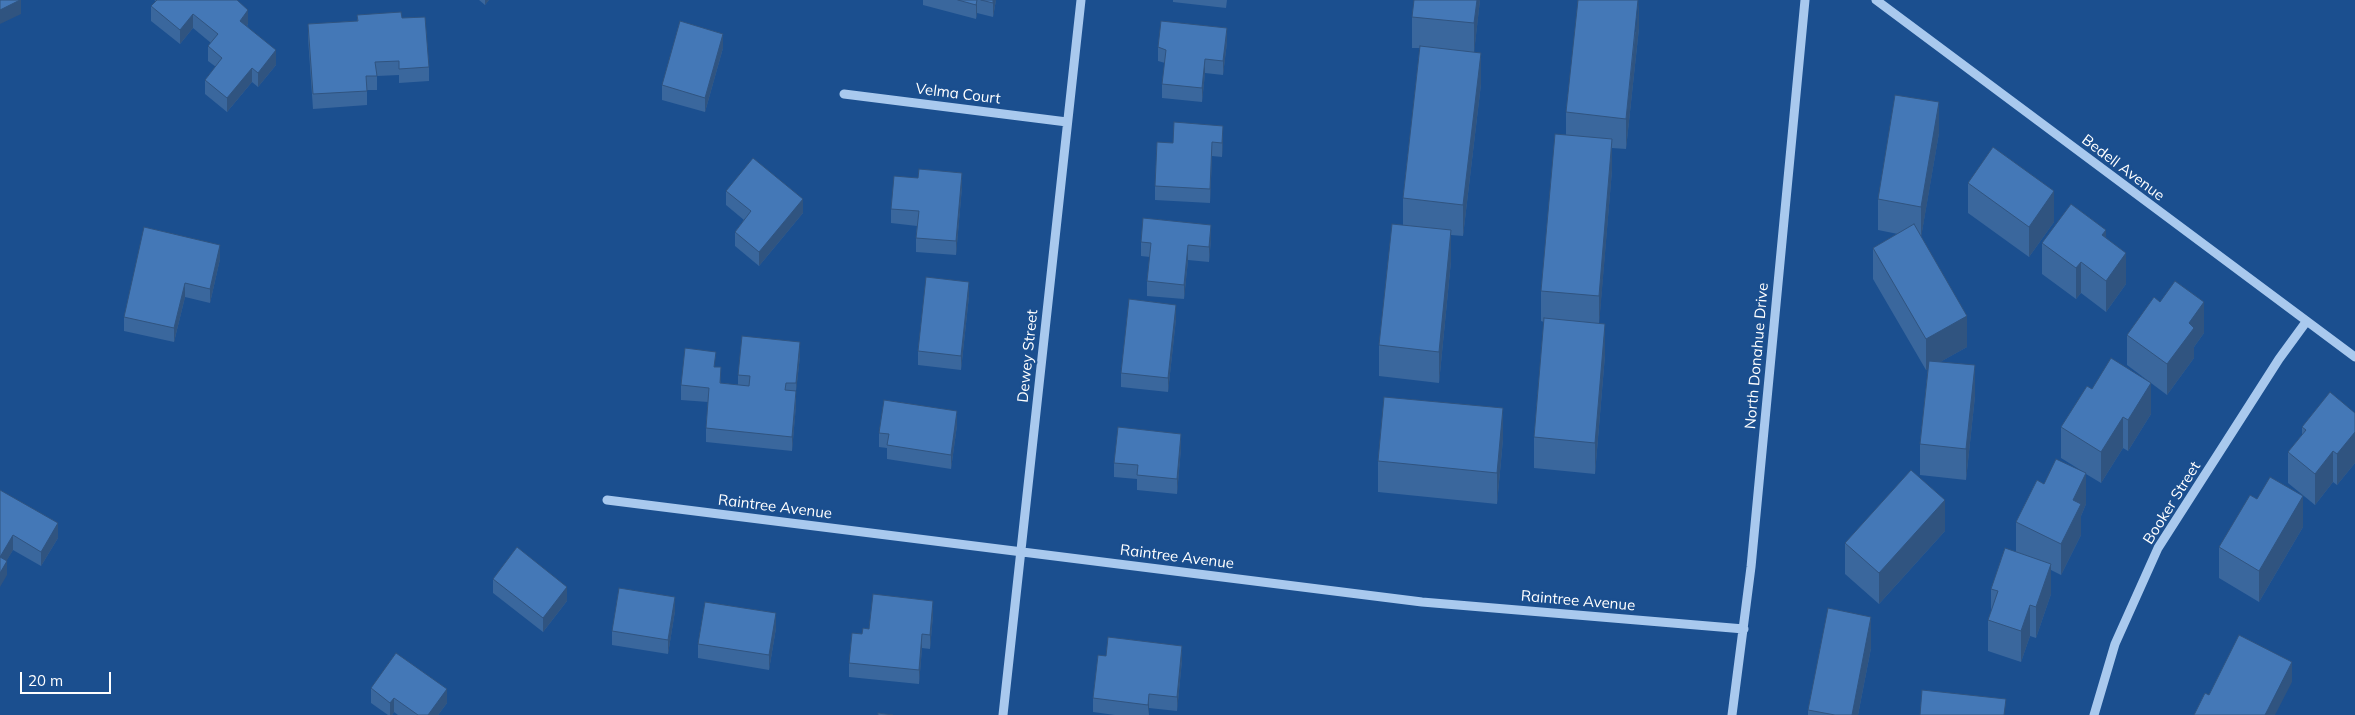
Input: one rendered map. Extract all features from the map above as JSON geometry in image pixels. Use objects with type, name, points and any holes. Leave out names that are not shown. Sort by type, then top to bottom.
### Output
[{"type":"street","name":"Dewey Street","points":[[1002,715],[1081,0]]},
{"type":"street","name":"North Donahue Drive","points":[[1732,715],[1744,629],[1805,0]]},
{"type":"street","name":"Bedell Avenue","points":[[1876,0],[2355,357]]},
{"type":"street","name":"Velma Court","points":[[844,94],[1067,122]]},
{"type":"street","name":"Booker Street","points":[[2094,715],[2115,644],[2158,548],[2279,359],[2306,322]]},
{"type":"street","name":"Raintree Avenue","points":[[607,500],[1422,602],[1744,629]]},
{"type":"building","points":[[0,0],[20,0],[0,10]]},
{"type":"building","points":[[157,0],[237,0],[248,10],[240,21],[276,50],[258,73],[252,68],[227,98],[205,80],[222,58],[208,46],[218,34],[193,14],[180,30],[151,6]]},
{"type":"building","points":[[958,0],[977,0],[976,5]]},
{"type":"building","points":[[981,0],[993,0],[993,3]]},
{"type":"building","points":[[1414,0],[1477,0],[1474,23],[1412,17]]},
{"type":"building","points":[[1578,0],[1638,0],[1626,119],[1566,112]]},
{"type":"building","points":[[401,12],[402,18],[425,17],[429,67],[399,69],[399,61],[375,62],[377,76],[366,76],[367,91],[313,94],[308,24],[358,21],[357,15]]},
{"type":"building","points":[[680,21],[723,34],[705,98],[662,85]]},
{"type":"building","points":[[1161,21],[1227,28],[1223,61],[1205,59],[1202,88],[1162,84],[1166,50],[1158,47]]},
{"type":"building","points":[[1420,46],[1481,53],[1463,205],[1403,198]]},
{"type":"building","points":[[1895,95],[1939,102],[1921,207],[1878,199]]},
{"type":"building","points":[[1174,122],[1223,126],[1222,143],[1212,142],[1210,189],[1155,186],[1157,142],[1173,143]]},
{"type":"building","points":[[1555,134],[1612,139],[1599,296],[1541,291]]},
{"type":"building","points":[[1993,147],[2054,191],[2029,227],[1968,183]]},
{"type":"building","points":[[753,158],[803,199],[759,252],[735,232],[751,211],[726,191]]},
{"type":"building","points":[[919,169],[962,173],[956,241],[916,238],[919,211],[891,209],[894,176],[918,178]]},
{"type":"building","points":[[2071,204],[2106,230],[2102,235],[2126,253],[2106,281],[2081,262],[2076,268],[2042,243]]},
{"type":"building","points":[[1143,218],[1211,225],[1209,247],[1188,245],[1184,285],[1147,281],[1151,243],[1141,242]]},
{"type":"building","points":[[1392,224],[1451,230],[1439,352],[1379,345]]},
{"type":"building","points":[[1914,224],[1967,316],[1926,339],[1873,248]]},
{"type":"building","points":[[144,227],[220,245],[210,289],[185,283],[174,328],[124,317]]},
{"type":"building","points":[[926,277],[969,282],[961,356],[918,351]]},
{"type":"building","points":[[2175,281],[2204,302],[2189,323],[2194,328],[2167,364],[2127,335],[2154,297],[2160,302]]},
{"type":"building","points":[[1129,299],[1176,305],[1168,378],[1121,373]]},
{"type":"building","points":[[1544,318],[1605,324],[1595,443],[1534,437]]},
{"type":"building","points":[[742,336],[800,342],[796,383],[786,383],[785,390],[796,391],[792,437],[706,428],[709,388],[681,385],[685,348],[716,352],[714,367],[721,367],[720,383],[749,386],[750,376],[738,375]]},
{"type":"building","points":[[2111,358],[2151,383],[2128,420],[2123,417],[2101,452],[2061,427],[2087,386],[2092,389]]},
{"type":"building","points":[[1929,361],[1975,365],[1966,449],[1920,444]]},
{"type":"building","points":[[2330,392],[2355,413],[2355,432],[2337,454],[2333,451],[2315,474],[2288,452],[2306,430],[2302,427]]},
{"type":"building","points":[[1384,397],[1503,408],[1497,473],[1378,461]]},
{"type":"building","points":[[884,400],[957,411],[951,455],[887,445],[889,434],[879,433]]},
{"type":"building","points":[[1118,427],[1181,434],[1177,479],[1137,475],[1138,465],[1114,463]]},
{"type":"building","points":[[2056,459],[2086,473],[2073,500],[2081,504],[2061,544],[2016,522],[2037,480],[2044,484]]},
{"type":"building","points":[[1911,470],[1945,500],[1879,573],[1845,543]]},
{"type":"building","points":[[2270,477],[2303,496],[2259,571],[2219,547],[2250,495],[2257,499]]},
{"type":"building","points":[[0,490],[58,523],[41,552],[13,535],[0,557]]},
{"type":"building","points":[[517,547],[567,587],[543,618],[493,579]]},
{"type":"building","points":[[2005,548],[2051,564],[2036,607],[2030,605],[2021,631],[1988,620],[1998,591],[1991,589]]},
{"type":"building","points":[[0,557],[7,561],[0,573]]},
{"type":"building","points":[[619,588],[675,597],[668,640],[612,631]]},
{"type":"building","points":[[873,594],[933,601],[930,635],[922,634],[919,670],[849,663],[852,633],[862,634],[863,628],[869,629]]},
{"type":"building","points":[[705,602],[776,613],[769,655],[698,644]]},
{"type":"building","points":[[1828,608],[1871,617],[1852,715],[1835,715],[1808,710]]},
{"type":"building","points":[[2239,635],[2292,662],[2265,715],[2194,715],[2205,693],[2209,695]]},
{"type":"building","points":[[1108,637],[1182,646],[1177,697],[1149,694],[1148,705],[1093,698],[1098,655],[1106,656]]},
{"type":"building","points":[[396,653],[447,689],[428,715],[418,715],[394,698],[390,703],[371,688]]},
{"type":"building","points":[[1922,690],[2006,699],[2004,715],[1920,715]]}]
